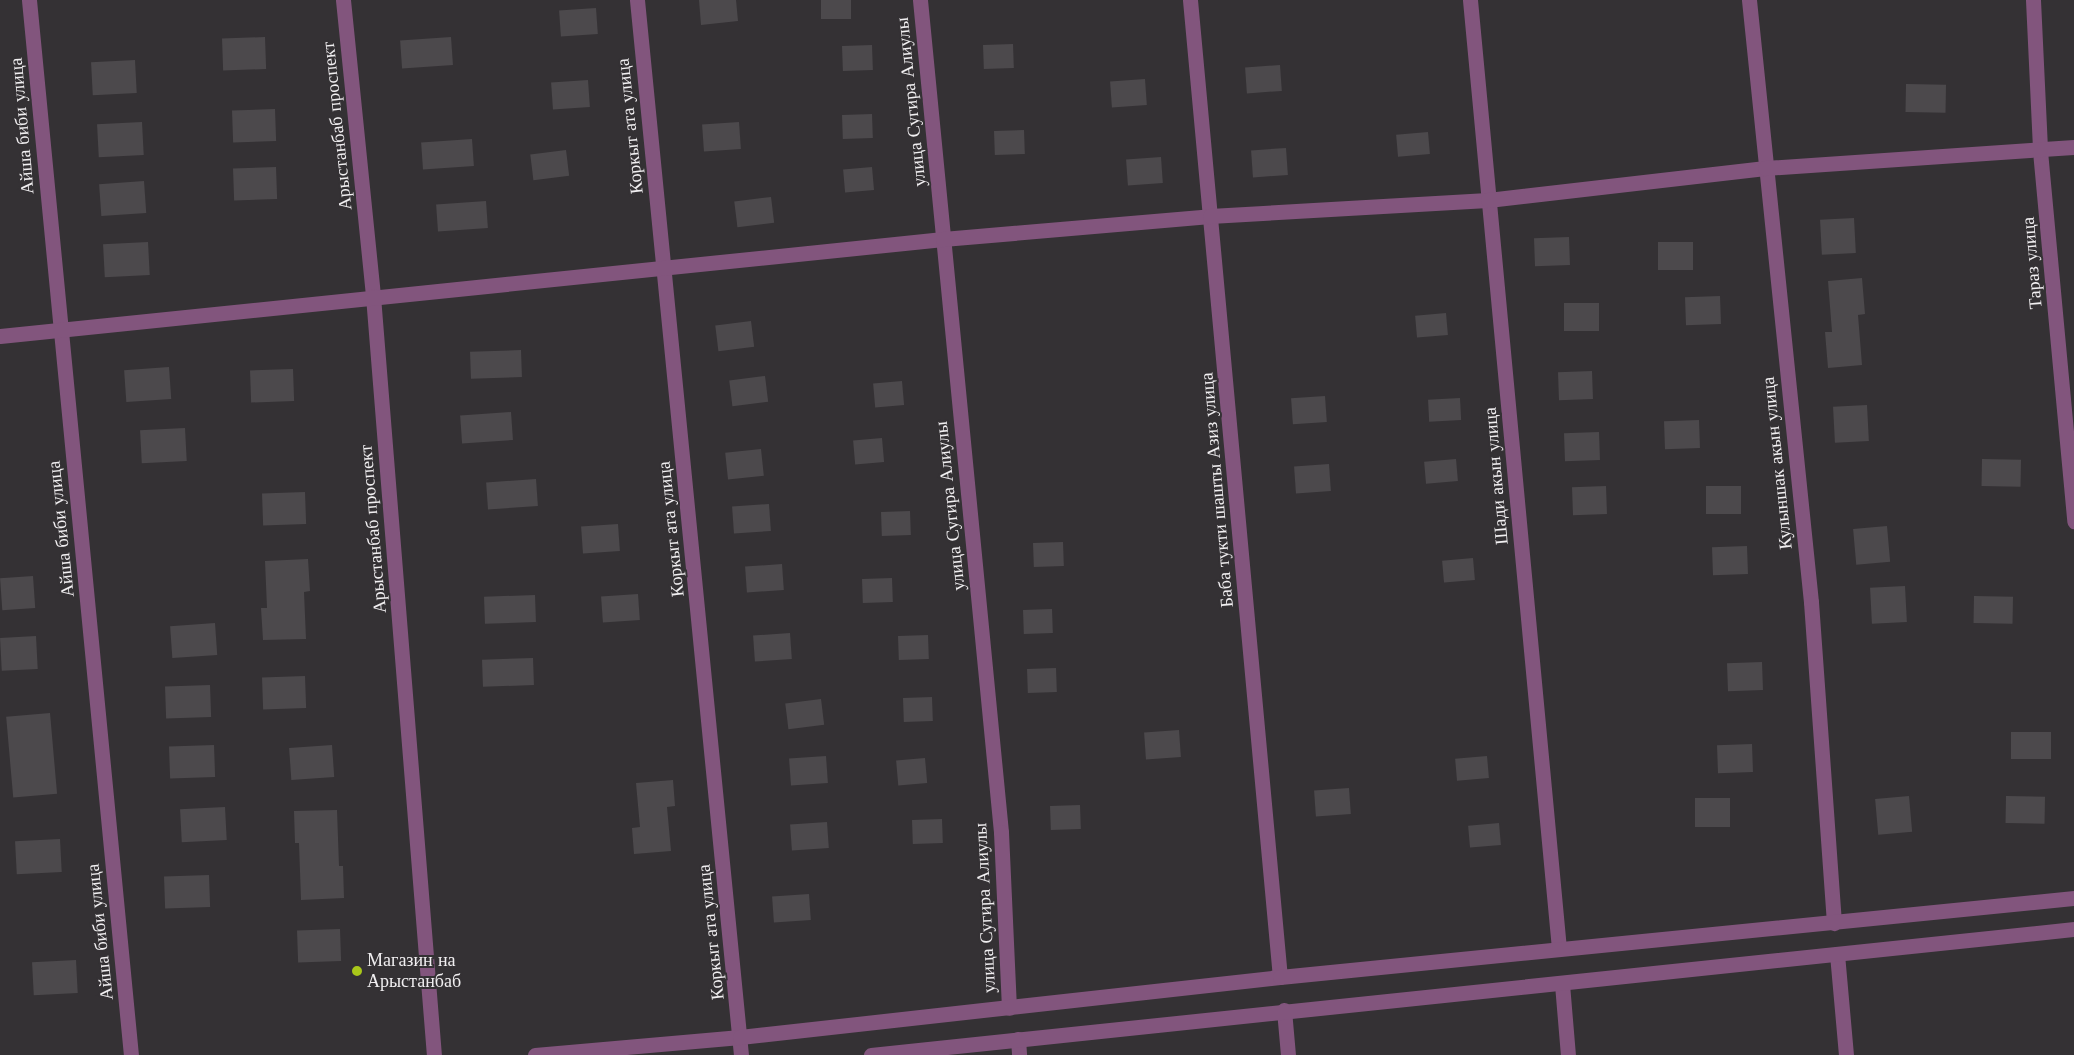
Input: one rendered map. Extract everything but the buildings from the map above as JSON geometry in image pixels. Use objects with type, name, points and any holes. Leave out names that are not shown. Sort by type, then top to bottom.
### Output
[{"type":"street","name":"Айша биби улица","points":[[29,0],[131,1055]]},
{"type":"street","name":"Арыстанбаб проспект","points":[[343,0],[373,296],[434,1055]]},
{"type":"street","name":"Коркыт ата улица","points":[[637,0],[741,1055]]},
{"type":"street","name":"улица Сугира Алиулы","points":[[920,0],[1001,832],[1009,1008]]},
{"type":"street","name":"Баба тукти шашты Азиз улица","points":[[1190,0],[1280,977]]},
{"type":"street","name":"Шади акын улица","points":[[1470,0],[1559,948]]},
{"type":"street","name":"Кулыншак акын улица","points":[[1749,0],[1811,602],[1834,923]]},
{"type":"street","name":"Тараз улица","points":[[2033,0],[2040,151],[2074,521]]},
{"type":"street","points":[[0,336],[60,328],[943,239],[1210,216],[1488,200],[1765,168],[2040,151],[2074,147]]},
{"type":"street","points":[[535,1055],[740,1038],[1280,977],[2074,898]]},
{"type":"street","points":[[871,1055],[1284,1010],[1562,984],[2074,929]]},
{"type":"street","points":[[1837,954],[1846,1055]]},
{"type":"street","points":[[1562,984],[1568,1055]]},
{"type":"street","points":[[1284,1010],[1288,1055]]},
{"type":"street","points":[[1018,1039],[1019,1055]]},
{"type":"place","name":"Магазин на Арыстанбаб","points":[[357,971]]}]
